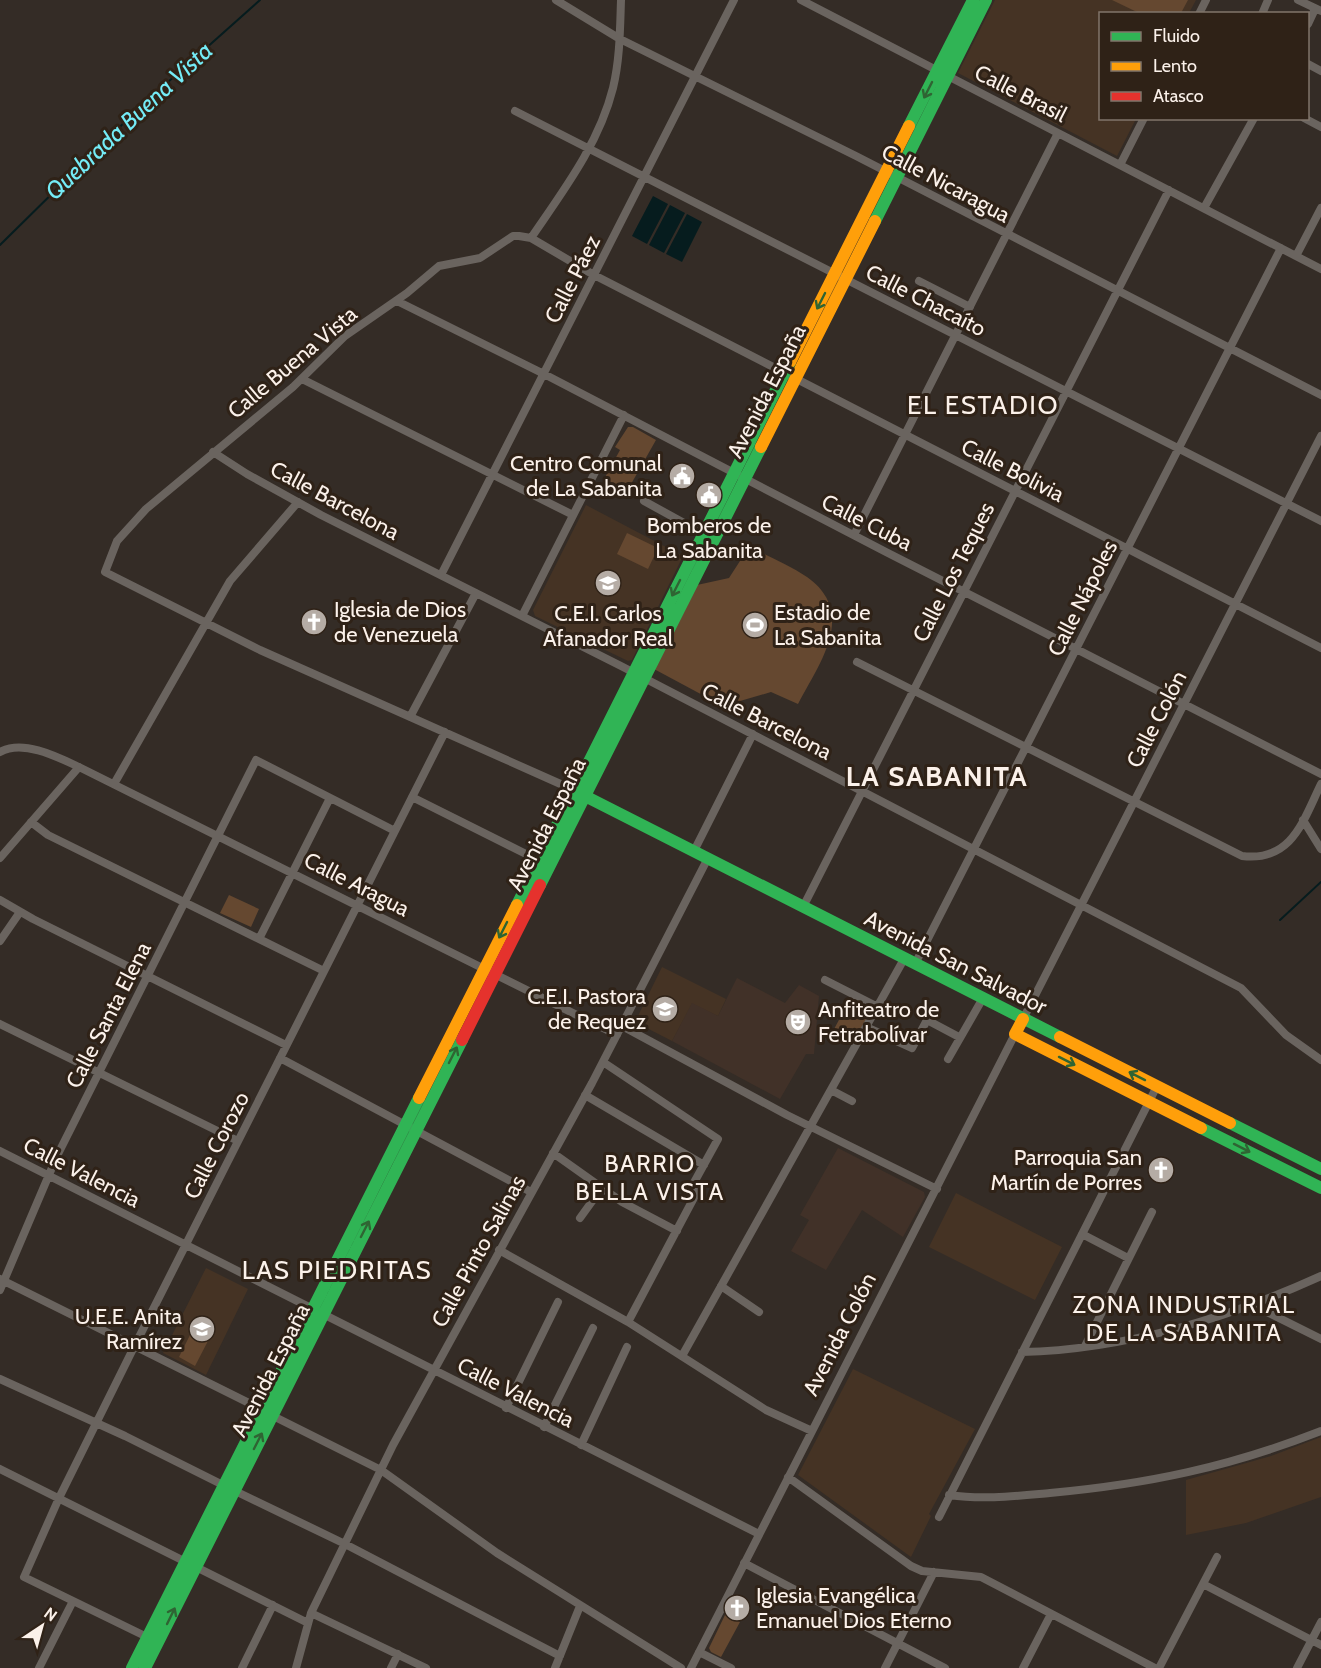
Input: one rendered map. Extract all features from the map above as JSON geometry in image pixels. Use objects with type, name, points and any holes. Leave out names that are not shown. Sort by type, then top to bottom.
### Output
[{"type":"main road","name":"Avenida España","points":[[943,73],[973,0]]},
{"type":"main road","name":"Avenida España","points":[[145,1668],[190,1564],[410,1126],[943,73],[986,0]]},
{"type":"main road","name":"Avenida España","points":[[639,675],[704,534],[740,475]]},
{"type":"main road","name":"Avenida España","points":[[489,971],[538,860],[579,793]]},
{"type":"main road","name":"Avenida San Salvador","points":[[579,793],[1321,1169]]},
{"type":"main road","name":"Avenida Colón","points":[[1015,1034],[1023,1019]]},
{"type":"main road","name":"Avenida San Salvador","points":[[1015,1034],[1321,1188]]},
{"type":"main road","name":"Avenida España","points":[[132,1668],[147,1637],[190,1564]]},
{"type":"street","name":"Calle Nicaragua","points":[[556,0],[620,39],[892,174],[1117,292],[1321,395]]},
{"type":"street","points":[[531,238],[590,147],[612,90],[620,39],[621,0]]},
{"type":"street","name":"Calle Páez","points":[[441,575],[734,0]]},
{"type":"street","name":"Calle Brasil","points":[[801,0],[1321,269]]},
{"type":"street","points":[[1298,0],[1318,10],[1309,23]]},
{"type":"street","name":"Calle Chacaíto","points":[[515,111],[590,147],[1321,521]]},
{"type":"street","points":[[1120,165],[1143,120]]},
{"type":"street","points":[[1204,208],[1253,120]]},
{"type":"street","points":[[854,535],[1058,133]]},
{"type":"street","name":"Calle Los Teques","points":[[803,907],[1169,190]]},
{"type":"street","points":[[1296,256],[1321,208]]},
{"type":"street","name":"Calle Buena Vista","points":[[205,624],[105,572],[112,549],[132,524],[213,452],[302,379],[337,342],[397,301],[443,264],[480,258],[513,236],[531,238]]},
{"type":"street","name":"Calle Bolivia","points":[[531,238],[594,274],[1321,648]]},
{"type":"street","name":"Calle Nápoles","points":[[682,1356],[878,1006],[910,961],[974,850],[1281,248]]},
{"type":"street","points":[[919,281],[970,307]]},
{"type":"street","name":"Calle Cuba","points":[[397,301],[544,374],[1321,774]]},
{"type":"street","points":[[302,379],[573,515]]},
{"type":"street","points":[[522,616],[624,415]]},
{"type":"street","name":"Calle Colón","points":[[1023,1019],[1321,436]]},
{"type":"street","name":"Calle Barcelona","points":[[213,452],[298,502],[639,675],[1241,988],[1286,1035],[1321,1060]]},
{"type":"street","points":[[644,501],[704,534]]},
{"type":"street","points":[[114,784],[239,569],[298,502]]},
{"type":"street","points":[[410,717],[476,593]]},
{"type":"street","points":[[205,624],[579,793]]},
{"type":"street","points":[[857,662],[1235,853],[1253,857],[1272,853],[1288,844],[1321,784]]},
{"type":"street","name":"Calle Corozo","points":[[73,1601],[24,1577],[59,1498],[134,1347],[445,732]]},
{"type":"street","points":[[693,851],[753,734]]},
{"type":"street","name":"Calle Aragua","points":[[0,752],[10,749],[31,750],[58,757],[219,835],[617,1035]]},
{"type":"street","name":"Calle Santa Elena","points":[[0,1290],[2,1280],[49,1176],[98,1074],[256,760],[330,798]]},
{"type":"street","points":[[0,858],[79,767]]},
{"type":"street","points":[[412,797],[538,860]]},
{"type":"street","points":[[259,939],[330,798],[395,831]]},
{"type":"street","points":[[1303,820],[1321,849]]},
{"type":"street","points":[[31,822],[48,835],[324,971]]},
{"type":"street","name":"Calle Pinto Salinas","points":[[296,1668],[311,1613],[381,1470],[603,1062],[708,858]]},
{"type":"street","points":[[0,900],[286,1045]]},
{"type":"street","points":[[0,941],[20,912]]},
{"type":"street","points":[[825,980],[878,1006]]},
{"type":"street","points":[[948,1059],[983,998]]},
{"type":"street","points":[[866,1027],[912,1048],[927,1020],[959,1038]]},
{"type":"street","points":[[0,1024],[238,1142]]},
{"type":"street","points":[[622,1026],[810,1127],[936,1189]]},
{"type":"street","name":"Avenida Colón","points":[[691,1668],[1015,1034]]},
{"type":"street","points":[[280,1058],[531,1192]]},
{"type":"street","points":[[603,1062],[718,1139],[691,1188],[697,1192],[628,1322]]},
{"type":"street","points":[[939,1516],[1157,1086]]},
{"type":"street","points":[[831,1090],[852,1101]]},
{"type":"street","points":[[585,1095],[704,1165]]},
{"type":"street","name":"Calle Valencia","points":[[0,1151],[759,1534]]},
{"type":"street","points":[[553,1153],[601,1189],[677,1230]]},
{"type":"street","points":[[580,1218],[601,1189]]},
{"type":"street","points":[[1085,1346],[1152,1212]]},
{"type":"street","points":[[1082,1234],[1128,1258]]},
{"type":"street","points":[[499,1250],[628,1322],[766,1410],[812,1431]]},
{"type":"street","points":[[1022,1352],[1085,1346],[1149,1334],[1251,1304],[1321,1276]]},
{"type":"street","points":[[2,1280],[381,1470],[497,1553],[681,1668]]},
{"type":"street","points":[[721,1286],[759,1312]]},
{"type":"street","points":[[506,1408],[558,1302]]},
{"type":"street","points":[[1251,1304],[1321,1339]]},
{"type":"street","points":[[544,1427],[593,1328]]},
{"type":"street","points":[[581,1445],[627,1347]]},
{"type":"street","points":[[0,1379],[98,1423],[345,1544],[560,1656]]},
{"type":"street","points":[[949,1495],[993,1498],[1120,1486],[1220,1466],[1321,1431]]},
{"type":"street","points":[[0,1468],[308,1623]]},
{"type":"street","points":[[788,1478],[902,1561],[922,1571],[981,1577],[1157,1668],[1217,1557]]},
{"type":"street","points":[[744,1563],[945,1668]]},
{"type":"street","points":[[885,1668],[934,1572]]},
{"type":"street","points":[[1203,1584],[1321,1645]]},
{"type":"street","points":[[42,1667],[73,1601],[147,1637]]},
{"type":"street","points":[[242,1668],[273,1605]]},
{"type":"street","points":[[555,1668],[580,1606]]},
{"type":"street","points":[[311,1613],[426,1668]]},
{"type":"street","points":[[1023,1668],[1051,1614]]},
{"type":"street","points":[[1297,1668],[1321,1622]]},
{"type":"street","points":[[699,1652],[731,1668]]},
{"type":"street","points":[[391,1668],[398,1654]]},
{"type":"shaded area","points":[[995,0],[1196,0],[1190,12],[1099,12],[1099,120],[1135,120],[1117,156],[958,73]]},
{"type":"shaded area","points":[[1112,0],[1188,0],[1182,12],[1137,12]]},
{"type":"shaded area","points":[[628,427],[633,427],[656,440],[626,493],[603,481],[620,450],[615,447]]},
{"type":"shaded area","name":"C.E.I. Carlos Afanador Real","points":[[586,505],[683,556],[632,660],[628,661],[535,616],[533,610]]},
{"type":"shaded area","points":[[627,533],[658,548],[648,569],[617,554]]},
{"type":"shaded area","name":"Estadio de La Sabanita","points":[[749,547],[807,577],[822,591],[830,606],[832,622],[830,639],[824,656],[798,704],[771,692],[723,706],[654,669],[697,585],[729,578]]},
{"type":"shaded area","points":[[229,895],[259,909],[251,927],[220,913]]},
{"type":"shaded area","name":"C.E.I. Pastora de Requez","points":[[662,967],[726,999],[718,1016],[692,1003],[672,1041],[635,1022]]},
{"type":"shaded area","points":[[737,978],[785,1003],[799,985],[819,996],[814,1054],[806,1054],[780,1099],[672,1041],[692,1002],[718,1016]]},
{"type":"shaded area","points":[[850,999],[871,1010],[853,1044],[832,1033]]},
{"type":"shaded area","points":[[838,1148],[924,1192],[925,1197],[903,1237],[862,1210],[826,1270],[791,1251],[809,1220],[800,1215]]},
{"type":"shaded area","points":[[956,1193],[1062,1247],[1035,1300],[929,1247]]},
{"type":"shaded area","name":"U.E.E. Anita Ramírez","points":[[206,1268],[248,1289],[206,1375],[163,1353]]},
{"type":"shaded area","points":[[192,1331],[209,1339],[195,1366],[179,1357]]},
{"type":"shaded area","points":[[853,1369],[975,1429],[929,1514],[931,1516],[911,1557],[798,1475]]},
{"type":"shaded area","points":[[1321,1437],[1321,1497],[1246,1523],[1186,1535],[1186,1480],[1271,1456]]},
{"type":"shaded area","points":[[725,1615],[740,1622],[721,1657],[711,1652],[709,1648]]},
{"type":"water","points":[[653,196],[668,204],[647,244],[632,236]]},
{"type":"water","points":[[670,205],[685,213],[664,253],[649,245]]},
{"type":"water","points":[[687,214],[702,222],[682,262],[666,254]]},
{"type":"waterway","name":"Quebrada Buena Vista","points":[[0,245],[140,107],[260,0]]},
{"type":"waterway","points":[[1280,920],[1321,882]]},
{"type":"traffic: fast","points":[[909,126],[973,0]]},
{"type":"traffic: fast","points":[[875,221],[986,0]]},
{"type":"traffic: fast","points":[[517,905],[790,362]]},
{"type":"traffic: fast","points":[[540,885],[761,447]]},
{"type":"traffic: fast","points":[[577,792],[1060,1037]]},
{"type":"traffic: fast","points":[[145,1668],[462,1040]]},
{"type":"traffic: fast","points":[[132,1668],[419,1098]]},
{"type":"traffic: fast","points":[[1230,1123],[1321,1169]]},
{"type":"traffic: fast","points":[[1201,1128],[1321,1188]]},
{"type":"traffic: slow","points":[[790,362],[909,126]]},
{"type":"traffic: slow","points":[[761,447],[875,221]]},
{"type":"traffic: slow","points":[[419,1098],[517,905]]},
{"type":"traffic: slow","points":[[1023,1019],[1015,1034],[1201,1128]]},
{"type":"traffic: slow","points":[[1060,1037],[1230,1123]]},
{"type":"traffic: jam","points":[[462,1040],[540,885]]},
{"type":"place","name":"Centro Comunal de La Sabanita","points":[[682,476]]},
{"type":"place","name":"Bomberos de La Sabanita","points":[[709,495]]},
{"type":"place","name":"C.E.I. Carlos Afanador Real","points":[[608,583]]},
{"type":"place","name":"Iglesia de Dios de Venezuela","points":[[314,622]]},
{"type":"place","name":"Estadio de La Sabanita","points":[[755,625]]},
{"type":"place","name":"C.E.I. Pastora de Requez","points":[[665,1009]]},
{"type":"place","name":"Anfiteatro de Fetrabolívar","points":[[798,1022]]},
{"type":"place","name":"Parroquia San Martín de Porres","points":[[1161,1170]]},
{"type":"place","name":"U.E.E. Anita Ramírez","points":[[202,1329]]},
{"type":"place","name":"Iglesia Evangélica Emanuel Dios Eterno","points":[[737,1608]]},
{"type":"district","name":"EL ESTADIO","points":[[983,405]]},
{"type":"district","name":"LA SABANITA","points":[[937,776]]},
{"type":"district","name":"BARRIO BELLA VISTA","points":[[650,1178]]},
{"type":"district","name":"LAS PIEDRITAS","points":[[337,1270]]},
{"type":"district","name":"ZONA INDUSTRIAL DE LA SABANITA","points":[[1184,1319]]}]
